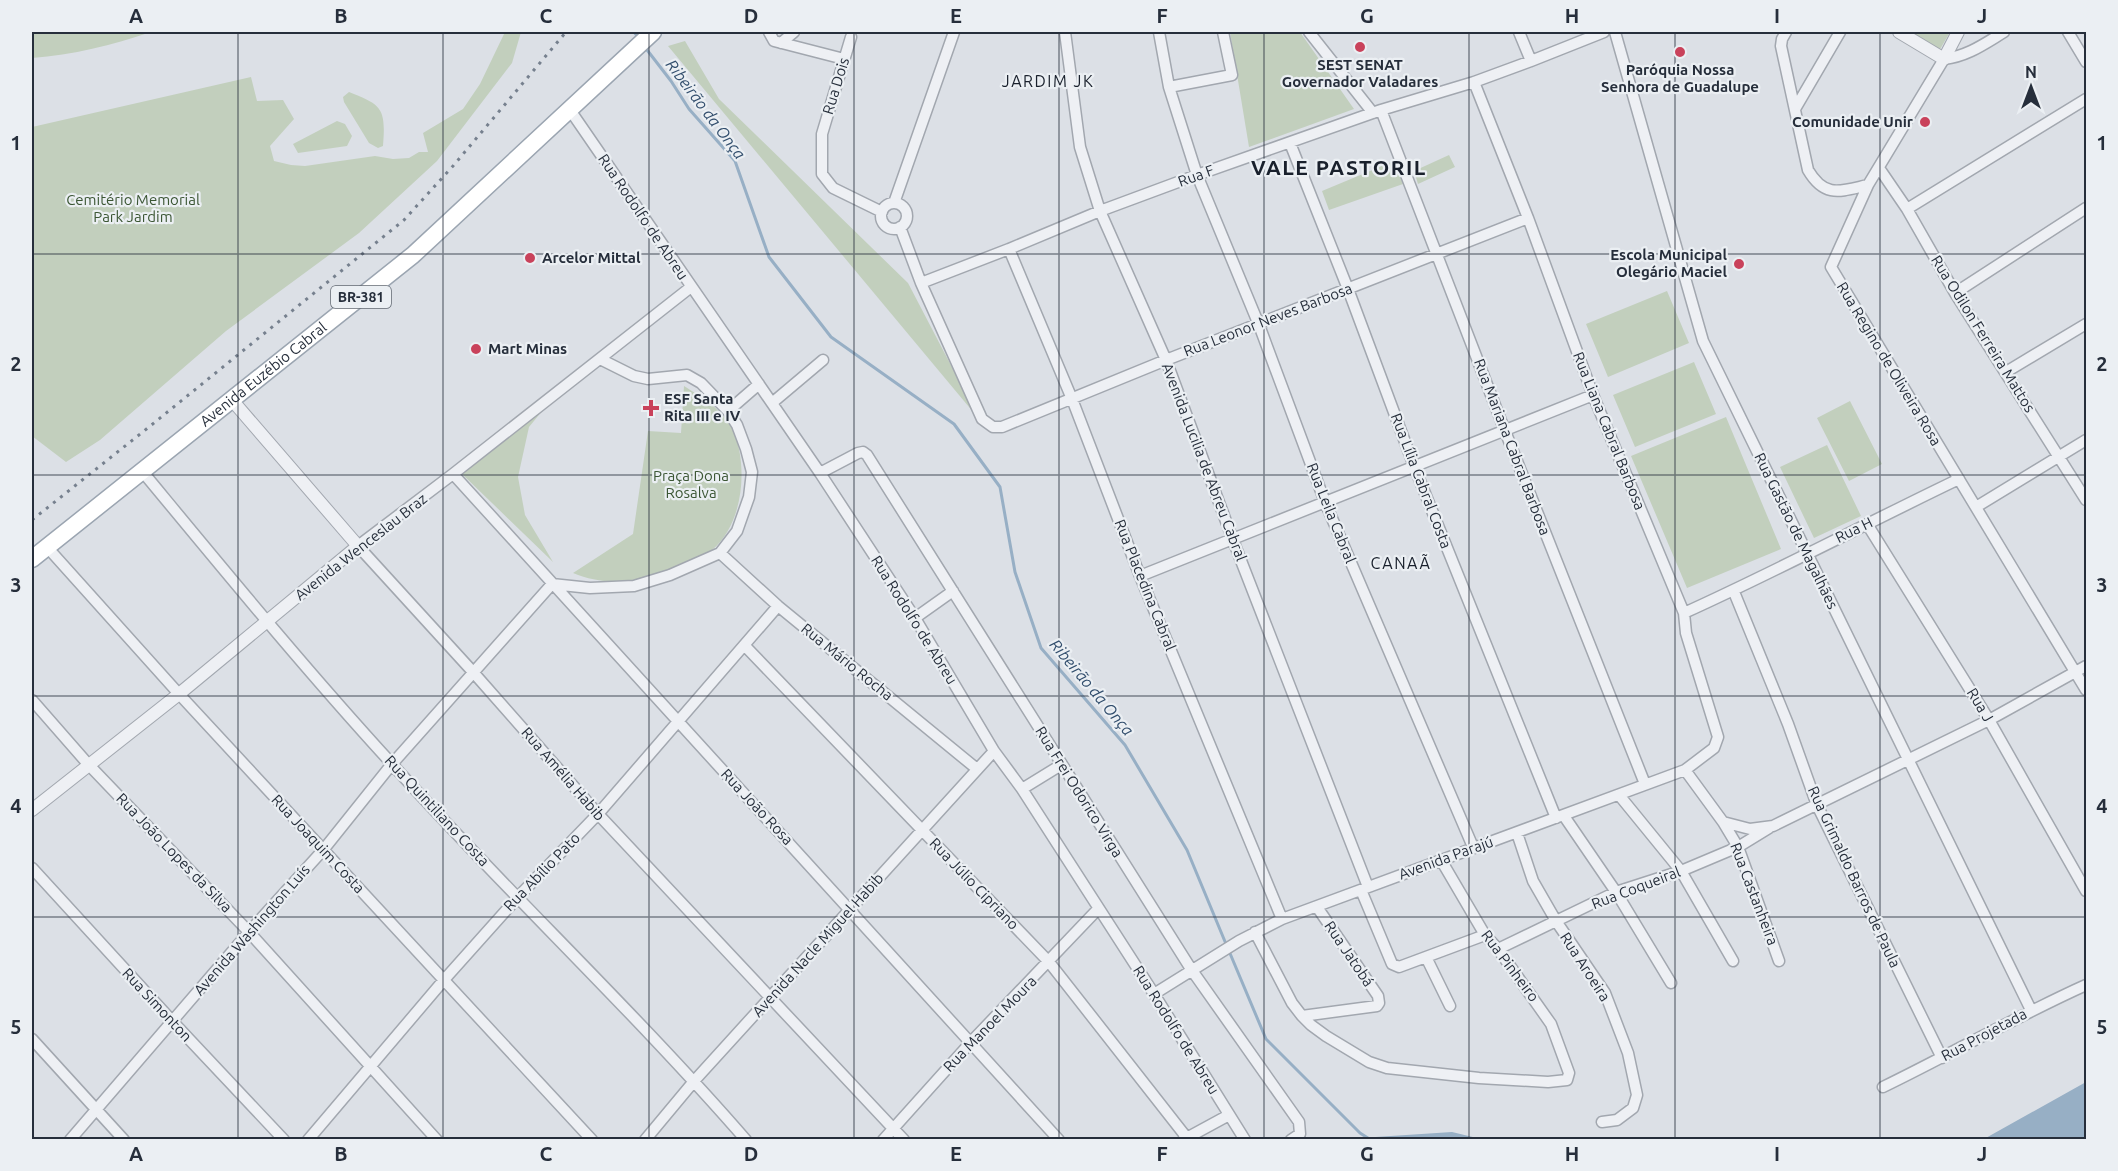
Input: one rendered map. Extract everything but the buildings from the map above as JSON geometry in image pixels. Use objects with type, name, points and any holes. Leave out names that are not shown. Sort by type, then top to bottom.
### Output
[{"type":"main road","name":"Avenida Euzébio Cabral","points":[[32,559],[413,255],[653,32]]},
{"type":"street","points":[[769,32],[774,41],[844,59]]},
{"type":"street","points":[[781,43],[794,32]]},
{"type":"street","points":[[894,203],[954,32]]},
{"type":"street","name":"Avenida Lucilia de Abreu Cabral","points":[[1065,32],[1080,147],[1100,211],[1166,360],[1392,964],[1399,967],[1426,957]]},
{"type":"street","name":"Rua Leila Cabral","points":[[1159,32],[1169,87],[1197,175],[1259,325],[1325,502],[1473,847]]},
{"type":"street","points":[[1169,87],[1232,75],[1223,32]]},
{"type":"street","name":"Rua Mariana Cabral Barbosa","points":[[1309,32],[1377,112],[1437,253],[1645,784]]},
{"type":"street","points":[[1519,32],[1531,61]]},
{"type":"street","name":"Rua F","points":[[921,283],[1100,211],[1197,175],[1377,112],[1474,82],[1604,32]]},
{"type":"street","name":"Rua Gastão de Magalhães","points":[[1615,32],[1703,341],[2031,1010]]},
{"type":"street","points":[[1786,32],[1781,46],[1808,170],[1816,183],[1834,192],[1868,185]]},
{"type":"street","points":[[1795,109],[1840,32]]},
{"type":"street","points":[[1899,32],[1944,59],[1960,57],[1972,52],[2004,32]]},
{"type":"street","name":"Rua Regino de Oliveira Rosa","points":[[1958,32],[1868,185],[1831,263],[1832,270],[2086,690]]},
{"type":"street","points":[[2068,32],[2086,62]]},
{"type":"street","name":"Rua Dois","points":[[851,38],[822,134],[822,174],[833,188],[882,212]]},
{"type":"street","name":"Rua Liana Cabral Barbosa","points":[[1474,82],[1528,218],[1593,395],[1684,613],[1686,633],[1718,737],[1714,748],[1685,770]]},
{"type":"street","points":[[1907,209],[2086,99]]},
{"type":"street","name":"Rua Rodolfo de Abreu","points":[[570,110],[820,473],[915,618],[994,752],[1022,789],[1245,1140]]},
{"type":"street","name":"Rua Lília Cabral Costa","points":[[1290,143],[1348,289],[1414,466],[1560,817],[1616,892],[1671,983]]},
{"type":"street","name":"Rua Odilon Ferreira Mattos","points":[[1879,168],[1907,209],[1955,293],[2086,500]]},
{"type":"street","points":[[894,203],[902,206],[907,212],[906,221],[900,227],[892,229],[884,225],[882,212],[887,205],[894,203]]},
{"type":"street","points":[[1955,293],[2086,208]]},
{"type":"street","name":"Rua Leonor Neves Barbosa","points":[[921,283],[982,419],[993,427],[1002,426],[1072,399],[1528,218]]},
{"type":"street","points":[[900,227],[921,283]]},
{"type":"street","name":"Rua Placedina Cabral","points":[[1009,249],[1072,399],[1140,576],[1282,919]]},
{"type":"street","name":"Avenida Wenceslau Braz","points":[[32,810],[268,622],[358,546],[692,287]]},
{"type":"street","points":[[2006,372],[2086,324]]},
{"type":"street","points":[[552,584],[590,588],[634,586],[670,575],[720,553],[736,531],[749,497],[752,472],[737,425],[728,411],[701,383],[687,375],[648,379],[634,376],[600,358]]},
{"type":"street","points":[[772,403],[823,360]]},
{"type":"street","points":[[728,411],[759,384]]},
{"type":"street","points":[[1140,576],[1593,395]]},
{"type":"street","name":"Rua Amélia Habib","points":[[232,400],[358,546],[598,814],[904,1140]]},
{"type":"street","points":[[1976,507],[2086,440]]},
{"type":"street","name":"Rua Frei Odorico Virga","points":[[820,473],[858,453],[863,452],[867,455],[1191,969],[1299,1122],[1300,1134],[1291,1140]]},
{"type":"street","name":"Rua Quintiliano Costa","points":[[142,471],[268,622],[392,764],[695,1080],[746,1140]]},
{"type":"street","name":"Rua João Rosa","points":[[453,474],[1059,1140]]},
{"type":"street","name":"Rua H","points":[[1684,613],[1734,592],[1807,553],[1959,479]]},
{"type":"street","name":"Rua J","points":[[1867,524],[1989,720],[2086,891]]},
{"type":"street","name":"Rua Joaquim Costa","points":[[47,547],[179,694],[592,1140]]},
{"type":"street","name":"Rua Mário Rocha","points":[[720,553],[778,606],[977,769]]},
{"type":"street","name":"Avenida Washington Luís","points":[[70,1140],[249,932],[324,849],[392,764],[552,584]]},
{"type":"street","points":[[915,618],[953,591]]},
{"type":"street","name":"Rua Grimaldo Barros de Paula","points":[[1734,592],[1788,724],[1817,805],[1942,1058]]},
{"type":"street","name":"Rua Abílio Pato","points":[[308,1140],[443,981],[518,897],[598,814],[778,606]]},
{"type":"street","name":"Rua Júlio Cipriano","points":[[745,646],[1049,962],[1185,1139]]},
{"type":"street","name":"Rua Coqueiral","points":[[1498,949],[1616,892],[1681,871],[1738,847],[1773,826],[1989,720],[2086,666]]},
{"type":"street","name":"Rua João Lopes da Silva","points":[[32,700],[88,764],[249,932],[437,1140]]},
{"type":"street","name":"Avenida Nacle Miguel Habib","points":[[645,1140],[695,1080],[994,752]]},
{"type":"street","points":[[1022,789],[1061,765]]},
{"type":"street","name":"Avenida Parajú","points":[[1154,994],[1191,969],[1282,919],[1685,770]]},
{"type":"street","name":"Rua Castanheira","points":[[1685,770],[1724,822],[1738,847],[1779,961]]},
{"type":"street","points":[[1619,795],[1681,871],[1733,961]]},
{"type":"street","points":[[1724,822],[1750,829],[1773,826]]},
{"type":"street","name":"Rua Aroeira","points":[[1517,833],[1533,881],[1556,921],[1605,993],[1628,1053],[1637,1095],[1633,1108],[1617,1120],[1602,1122]]},
{"type":"street","name":"Rua Pinheiro","points":[[1302,1016],[1326,1036],[1369,1062],[1387,1068],[1479,1078],[1548,1082],[1564,1081],[1569,1076],[1551,1024],[1498,949],[1485,935],[1441,860]]},
{"type":"street","name":"Rua Simonton","points":[[32,868],[284,1140]]},
{"type":"street","name":"Rua Jatobá","points":[[1302,1016],[1377,1006],[1379,1003],[1378,996],[1317,907]]},
{"type":"street","name":"Rua Manoel Moura","points":[[882,1140],[970,1042],[1098,909]]},
{"type":"street","points":[[1255,932],[1292,1003],[1302,1016]]},
{"type":"street","points":[[1450,1006],[1426,957],[1485,935]]},
{"type":"street","name":"Rua Projetada","points":[[1883,1087],[2031,1010],[2086,985]]},
{"type":"street","points":[[32,1039],[124,1140]]},
{"type":"street","points":[[1185,1139],[1229,1115]]},
{"type":"green space","points":[[32,32],[151,32],[92,49],[32,58]]},
{"type":"green space","name":"Cemitério Memorial Park Jardim","points":[[505,32],[521,32],[512,63],[437,161],[359,233],[226,331],[100,440],[66,462],[32,436],[32,127],[251,77],[257,101],[283,100],[294,119],[270,146],[274,161],[305,166],[375,156],[393,159],[409,158],[419,152],[428,152],[423,133],[463,109],[480,84]]},
{"type":"green space","points":[[1230,32],[1300,32],[1354,109],[1249,147]]},
{"type":"green space","points":[[1907,32],[1950,32],[1939,51]]},
{"type":"green space","points":[[685,41],[719,99],[908,283],[979,419],[668,46]]},
{"type":"green space","points":[[349,92],[369,101],[379,110],[384,123],[383,146],[378,148],[369,143],[344,102],[343,97]]},
{"type":"green space","points":[[337,121],[345,124],[352,136],[347,146],[298,153],[293,144]]},
{"type":"green space","points":[[1449,155],[1455,167],[1418,184],[1414,171]]},
{"type":"green space","points":[[1394,161],[1403,184],[1329,210],[1322,191]]},
{"type":"green space","points":[[1667,291],[1689,343],[1608,377],[1586,324]]},
{"type":"green space","points":[[1694,362],[1716,414],[1635,447],[1613,395]]},
{"type":"green space","name":"Praça Dona Rosalva","points":[[684,386],[723,415],[732,428],[737,442],[741,458],[740,492],[737,509],[723,539],[702,557],[643,578],[608,581],[573,573],[633,534],[648,431],[681,433]]},
{"type":"green space","points":[[1850,401],[1882,464],[1849,481],[1817,418]]},
{"type":"green space","points":[[543,410],[529,427],[518,477],[525,515],[553,562],[462,474]]},
{"type":"green space","points":[[1726,417],[1781,549],[1687,588],[1631,456]]},
{"type":"green space","points":[[1827,445],[1861,516],[1814,538],[1780,467]]},
{"type":"water","points":[[2086,1082],[2086,1139],[1984,1139]]},
{"type":"water","points":[[1452,1132],[1481,1139],[1345,1139]]},
{"type":"waterway","name":"Ribeirão da Onça","points":[[634,32],[639,38]]},
{"type":"waterway","name":"Ribeirão da Onça","points":[[644,46],[689,109],[735,161],[769,257],[831,337],[954,424],[1000,487],[1015,572],[1041,648],[1125,745],[1187,850],[1226,944]]},
{"type":"waterway","name":"Ribeirão da Onça","points":[[1229,951],[1266,1039],[1360,1133],[1371,1140]]},
{"type":"railway","points":[[32,520],[404,220],[453,166],[566,32]]},
{"type":"place","name":"SEST SENAT Governador Valadares","points":[[1360,47]]},
{"type":"place","name":"Paróquia Nossa Senhora de Guadalupe","points":[[1680,52]]},
{"type":"place","name":"Comunidade Unir","points":[[1925,122]]},
{"type":"place","name":"Arcelor Mittal","points":[[530,258]]},
{"type":"place","name":"Escola Municipal Olegário Maciel","points":[[1739,264]]},
{"type":"place","name":"Mart Minas","points":[[476,349]]},
{"type":"place","name":"ESF Santa Rita III e IV","points":[[651,408]]},
{"type":"district","name":"JARDIM JK","points":[[1048,81]]},
{"type":"district","name":"VALE PASTORIL","points":[[1339,168]]},
{"type":"district","name":"CANAÃ","points":[[1401,563]]}]
